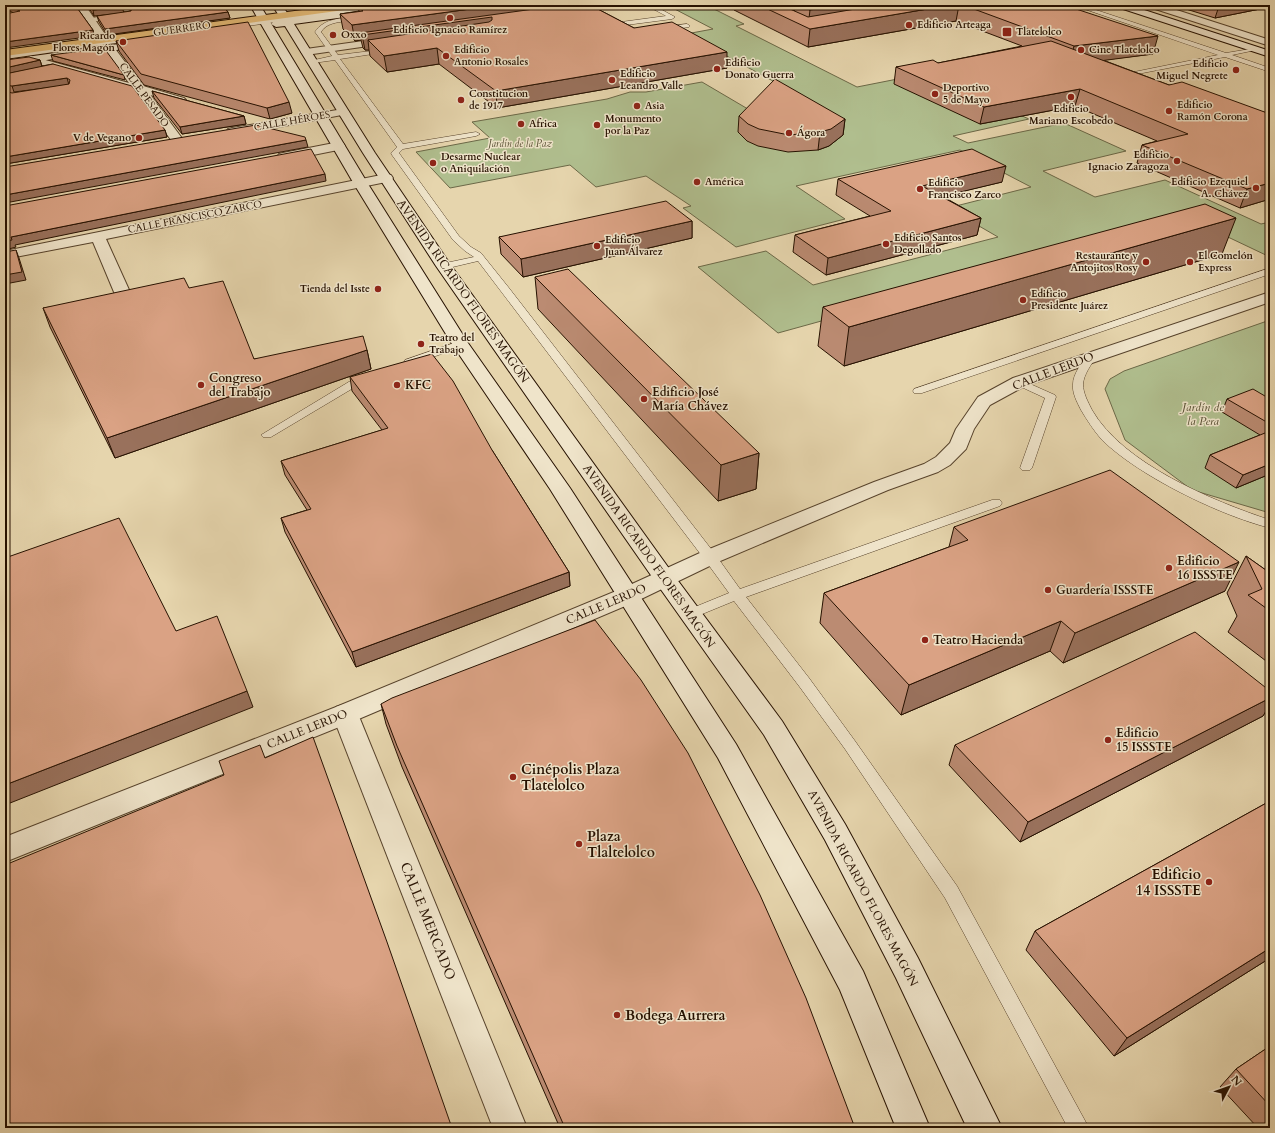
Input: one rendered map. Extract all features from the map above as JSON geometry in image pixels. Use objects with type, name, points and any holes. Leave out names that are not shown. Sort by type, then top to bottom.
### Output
[{"type":"main road","name":"CALLE PESADO","points":[[80,5],[106,44],[178,142]]},
{"type":"main road","name":"AVENIDA RICARDO FLORES MAGÓN","points":[[254,5],[287,30],[343,112],[444,266],[665,579],[773,728],[835,832],[907,968],[985,1128]]},
{"type":"main road","name":"GUERRERO","points":[[287,30],[359,5]]},
{"type":"main road","points":[[1120,5],[1270,54]]},
{"type":"main road","points":[[1152,5],[1270,43]]},
{"type":"main road","name":"GUERRERO","points":[[5,57],[106,44],[287,30],[414,8]]},
{"type":"main road","name":"AVENIDA RICARDO FLORES MAGÓN","points":[[287,30],[322,116],[361,184],[460,344],[560,488],[727,751],[852,982],[913,1128]]},
{"type":"main road","points":[[287,30],[399,39]]},
{"type":"main road","points":[[1207,33],[1238,32]]},
{"type":"main road","points":[[1253,37],[1254,48]]},
{"type":"main road","name":"GUERRERO","points":[[5,57],[31,59],[106,44]]},
{"type":"main road","points":[[31,59],[188,102]]},
{"type":"main road","name":"CALLE HÉROES","points":[[216,134],[343,112]]},
{"type":"main road","points":[[248,118],[293,132]]},
{"type":"main road","points":[[162,144],[193,139]]},
{"type":"main road","points":[[316,139],[339,146]]},
{"type":"main road","points":[[269,159],[339,146]]},
{"type":"main road","name":"CALLE FRANCISCO ZARCO","points":[[5,255],[386,178]]},
{"type":"main road","points":[[98,237],[122,292]]},
{"type":"main road","name":"CALLE LERDO","points":[[5,850],[346,714],[629,595],[710,557],[881,486],[931,468],[943,461],[959,445],[965,429],[984,401],[1019,382],[1270,296]]},
{"type":"main road","name":"CALLE MERCADO","points":[[346,714],[510,1128]]},
{"type":"lane","points":[[287,30],[389,5]]},
{"type":"lane","points":[[649,5],[687,26],[658,30]]},
{"type":"lane","points":[[1076,5],[1270,70]]},
{"type":"lane","points":[[90,20],[130,15],[123,6]]},
{"type":"lane","points":[[170,38],[247,27],[318,32],[318,29],[323,25],[414,8]]},
{"type":"lane","points":[[636,33],[621,24],[671,17]]},
{"type":"lane","points":[[5,57],[244,24],[287,30],[336,57],[401,147]]},
{"type":"lane","points":[[287,30],[336,57],[390,49]]},
{"type":"lane","points":[[5,57],[154,40]]},
{"type":"lane","points":[[1124,76],[1254,48]]},
{"type":"lane","points":[[43,70],[58,67]]},
{"type":"lane","points":[[476,134],[401,147],[395,153],[408,174],[456,238],[468,249],[478,255],[710,557],[850,745],[951,892],[1079,1128]]},
{"type":"lane","points":[[444,266],[480,258]]},
{"type":"lane","points":[[918,391],[1270,271]]},
{"type":"lane","points":[[398,366],[460,344]]},
{"type":"lane","points":[[1091,357],[1080,374],[1078,386],[1081,398],[1087,410],[1095,424],[1108,439],[1143,465],[1185,489],[1229,510],[1270,524]]},
{"type":"lane","points":[[267,435],[356,382],[377,374]]},
{"type":"lane","points":[[1019,382],[1051,397],[1026,468]]},
{"type":"lane","points":[[690,614],[737,595],[996,503]]},
{"type":"green space","name":"Jardín de la Paz","points":[[667,5],[706,5],[744,24],[736,26],[857,87],[1014,56],[986,100],[1029,119],[953,136],[968,143],[1064,123],[1126,151],[1043,171],[1095,197],[1165,180],[1261,224],[1270,222],[1270,257],[1190,219],[778,333],[698,267],[766,251],[813,285],[998,237],[948,208],[1031,187],[960,150],[796,186],[845,219],[736,247],[683,208],[691,206],[646,176],[596,187],[570,165],[450,188],[416,152],[490,138],[472,122],[607,99],[630,92],[646,92],[702,82],[753,112],[810,101],[686,34],[713,29]]},
{"type":"green space","name":"Jardín de la Pera","points":[[1270,320],[1270,513],[1192,490],[1125,440],[1105,389],[1110,379],[1124,371]]},
{"type":"building","points":[[7,5],[75,5],[93,30],[5,42],[5,14],[20,11]]},
{"type":"building","points":[[89,5],[121,5],[122,7],[93,10]]},
{"type":"building","points":[[130,5],[222,5],[228,12],[105,29],[97,16],[131,11],[132,8]]},
{"type":"building","points":[[370,5],[500,5],[352,25],[340,14],[363,11],[358,7]]},
{"type":"building","points":[[537,5],[590,5],[634,28],[672,22],[727,52],[496,91],[437,48],[384,56],[368,40],[489,22],[492,20],[492,17],[362,35],[360,33],[534,9]]},
{"type":"building","points":[[759,5],[781,5],[808,17],[879,5],[951,5],[810,29]]},
{"type":"building","points":[[796,5],[843,5],[810,10]]},
{"type":"building","points":[[963,5],[1064,5],[1158,36],[1074,46]]},
{"type":"building","points":[[1205,5],[1238,5],[1218,9]]},
{"type":"building","points":[[248,22],[289,102],[267,108],[141,74],[116,41]]},
{"type":"building","points":[[1051,41],[1169,85],[1182,82],[1270,114],[1270,183],[1247,189],[1142,145],[1188,134],[1080,89],[984,107],[896,67],[933,60],[938,63]]},
{"type":"building","points":[[104,48],[124,75],[51,55]]},
{"type":"building","points":[[29,57],[40,60],[5,68],[5,60]]},
{"type":"building","points":[[53,64],[132,86],[165,130],[5,157],[5,91],[12,93],[69,84],[70,80],[67,78],[12,86],[5,85],[5,74]]},
{"type":"building","points":[[775,79],[845,119],[831,129],[820,132],[789,135],[759,129],[748,124],[739,116]]},
{"type":"building","points":[[152,91],[244,116],[180,127]]},
{"type":"building","points":[[256,125],[305,137],[306,140],[5,195],[5,167]]},
{"type":"building","points":[[311,149],[325,174],[11,237],[12,240],[5,241],[5,206]]},
{"type":"building","points":[[972,149],[1006,166],[922,186],[981,218],[828,258],[795,235],[891,211],[838,179]]},
{"type":"building","points":[[666,201],[692,221],[521,259],[499,237]]},
{"type":"building","points":[[1205,204],[1236,218],[849,327],[823,307]]},
{"type":"building","points":[[16,250],[22,272],[5,275],[5,252]]},
{"type":"building","points":[[568,269],[759,453],[721,465],[535,277]]},
{"type":"building","points":[[184,278],[189,288],[223,281],[254,359],[363,336],[367,350],[107,438],[43,308]]},
{"type":"building","points":[[432,354],[453,381],[492,450],[569,572],[352,652],[281,518],[311,509],[281,461],[388,428],[350,377]]},
{"type":"building","points":[[1253,389],[1270,399],[1270,424],[1227,399]]},
{"type":"building","points":[[1270,431],[1270,464],[1243,475],[1210,455]]},
{"type":"building","points":[[1110,470],[1239,562],[1075,633],[1061,621],[909,685],[824,593],[968,540],[954,527]]},
{"type":"building","points":[[119,518],[176,631],[217,616],[247,691],[5,785],[5,558]]},
{"type":"building","points":[[1246,556],[1270,573],[1270,611],[1248,595],[1262,589]]},
{"type":"building","name":"Plaza Tlaltelolco","points":[[595,620],[641,680],[688,753],[760,895],[806,998],[855,1128],[565,1128],[397,746],[381,704],[392,698]]},
{"type":"building","name":"Edificio 15 ISSSTE","points":[[1195,632],[1270,691],[1270,698],[1028,822],[955,745]]},
{"type":"building","points":[[313,737],[452,1128],[5,1128],[5,865],[224,775],[219,761],[260,745],[265,758]]},
{"type":"building","name":"Edificio 14 ISSSTE","points":[[1270,801],[1270,948],[1127,1038],[1035,931]]},
{"type":"building","points":[[1270,1046],[1270,1106],[1236,1069]]},
{"type":"place","name":"Edificio Ignacio Ramírez","points":[[450,18]]},
{"type":"place","name":"Edificio Arteaga","points":[[909,25]]},
{"type":"place","name":"Tlatelolco","points":[[1007,32]]},
{"type":"place","name":"Oxxo","points":[[333,35]]},
{"type":"place","name":"Ricardo Flores Magón","points":[[123,42]]},
{"type":"place","name":"Cine Tlatelolco","points":[[1081,50]]},
{"type":"place","name":"Edificio Antonio Rosales","points":[[446,56]]},
{"type":"place","name":"Edificio Donato Guerra","points":[[717,69]]},
{"type":"place","name":"Edificio Miguel Negrete","points":[[1236,70]]},
{"type":"place","name":"Edificio Leandro Valle","points":[[612,80]]},
{"type":"place","name":"Deportivo 5 de Mayo","points":[[935,94]]},
{"type":"place","name":"Edificio Mariano Escobedo","points":[[1071,97]]},
{"type":"place","name":"Constitucion de 1917","points":[[461,100]]},
{"type":"place","name":"Asia","points":[[637,106]]},
{"type":"place","name":"Edificio Ramón Corona","points":[[1169,111]]},
{"type":"place","name":"Africa","points":[[521,124]]},
{"type":"place","name":"Monumento por la Paz","points":[[597,125]]},
{"type":"place","name":"Ágora","points":[[789,133]]},
{"type":"place","name":"V de Vegano","points":[[139,138]]},
{"type":"place","name":"Edificio Ignacio Zaragoza","points":[[1177,161]]},
{"type":"place","name":"Desarme Nuclear o Aniquilación","points":[[433,163]]},
{"type":"place","name":"América","points":[[697,182]]},
{"type":"place","name":"Edificio Ezequiel A. Chávez","points":[[1256,188]]},
{"type":"place","name":"Edificio Francisco Zarco","points":[[920,189]]},
{"type":"place","name":"Edificio Santos Degollado","points":[[886,244]]},
{"type":"place","name":"Edificio Juan Álvarez","points":[[597,246]]},
{"type":"place","name":"Restaurante y Antojitos Rosy","points":[[1146,262]]},
{"type":"place","name":"El Comelón Express","points":[[1190,262]]},
{"type":"place","name":"Tienda del Isste","points":[[378,289]]},
{"type":"place","name":"Edificio Presidente Juárez","points":[[1023,300]]},
{"type":"place","name":"Teatro del Trabajo","points":[[421,344]]},
{"type":"place","name":"Congreso del Trabajo","points":[[201,385]]},
{"type":"place","name":"KFC","points":[[397,385]]},
{"type":"place","name":"Edificio José María Chávez","points":[[644,399]]},
{"type":"place","name":"Edificio 16 ISSSTE","points":[[1169,568]]},
{"type":"place","name":"Guardería ISSSTE","points":[[1048,590]]},
{"type":"place","name":"Teatro Hacienda","points":[[925,640]]},
{"type":"place","name":"Edificio 15 ISSSTE","points":[[1108,740]]},
{"type":"place","name":"Cinépolis Plaza Tlatelolco","points":[[513,777]]},
{"type":"place","name":"Plaza Tlaltelolco","points":[[579,844]]},
{"type":"place","name":"Edificio 14 ISSSTE","points":[[1209,882]]},
{"type":"place","name":"Bodega Aurrera","points":[[617,1015]]}]
